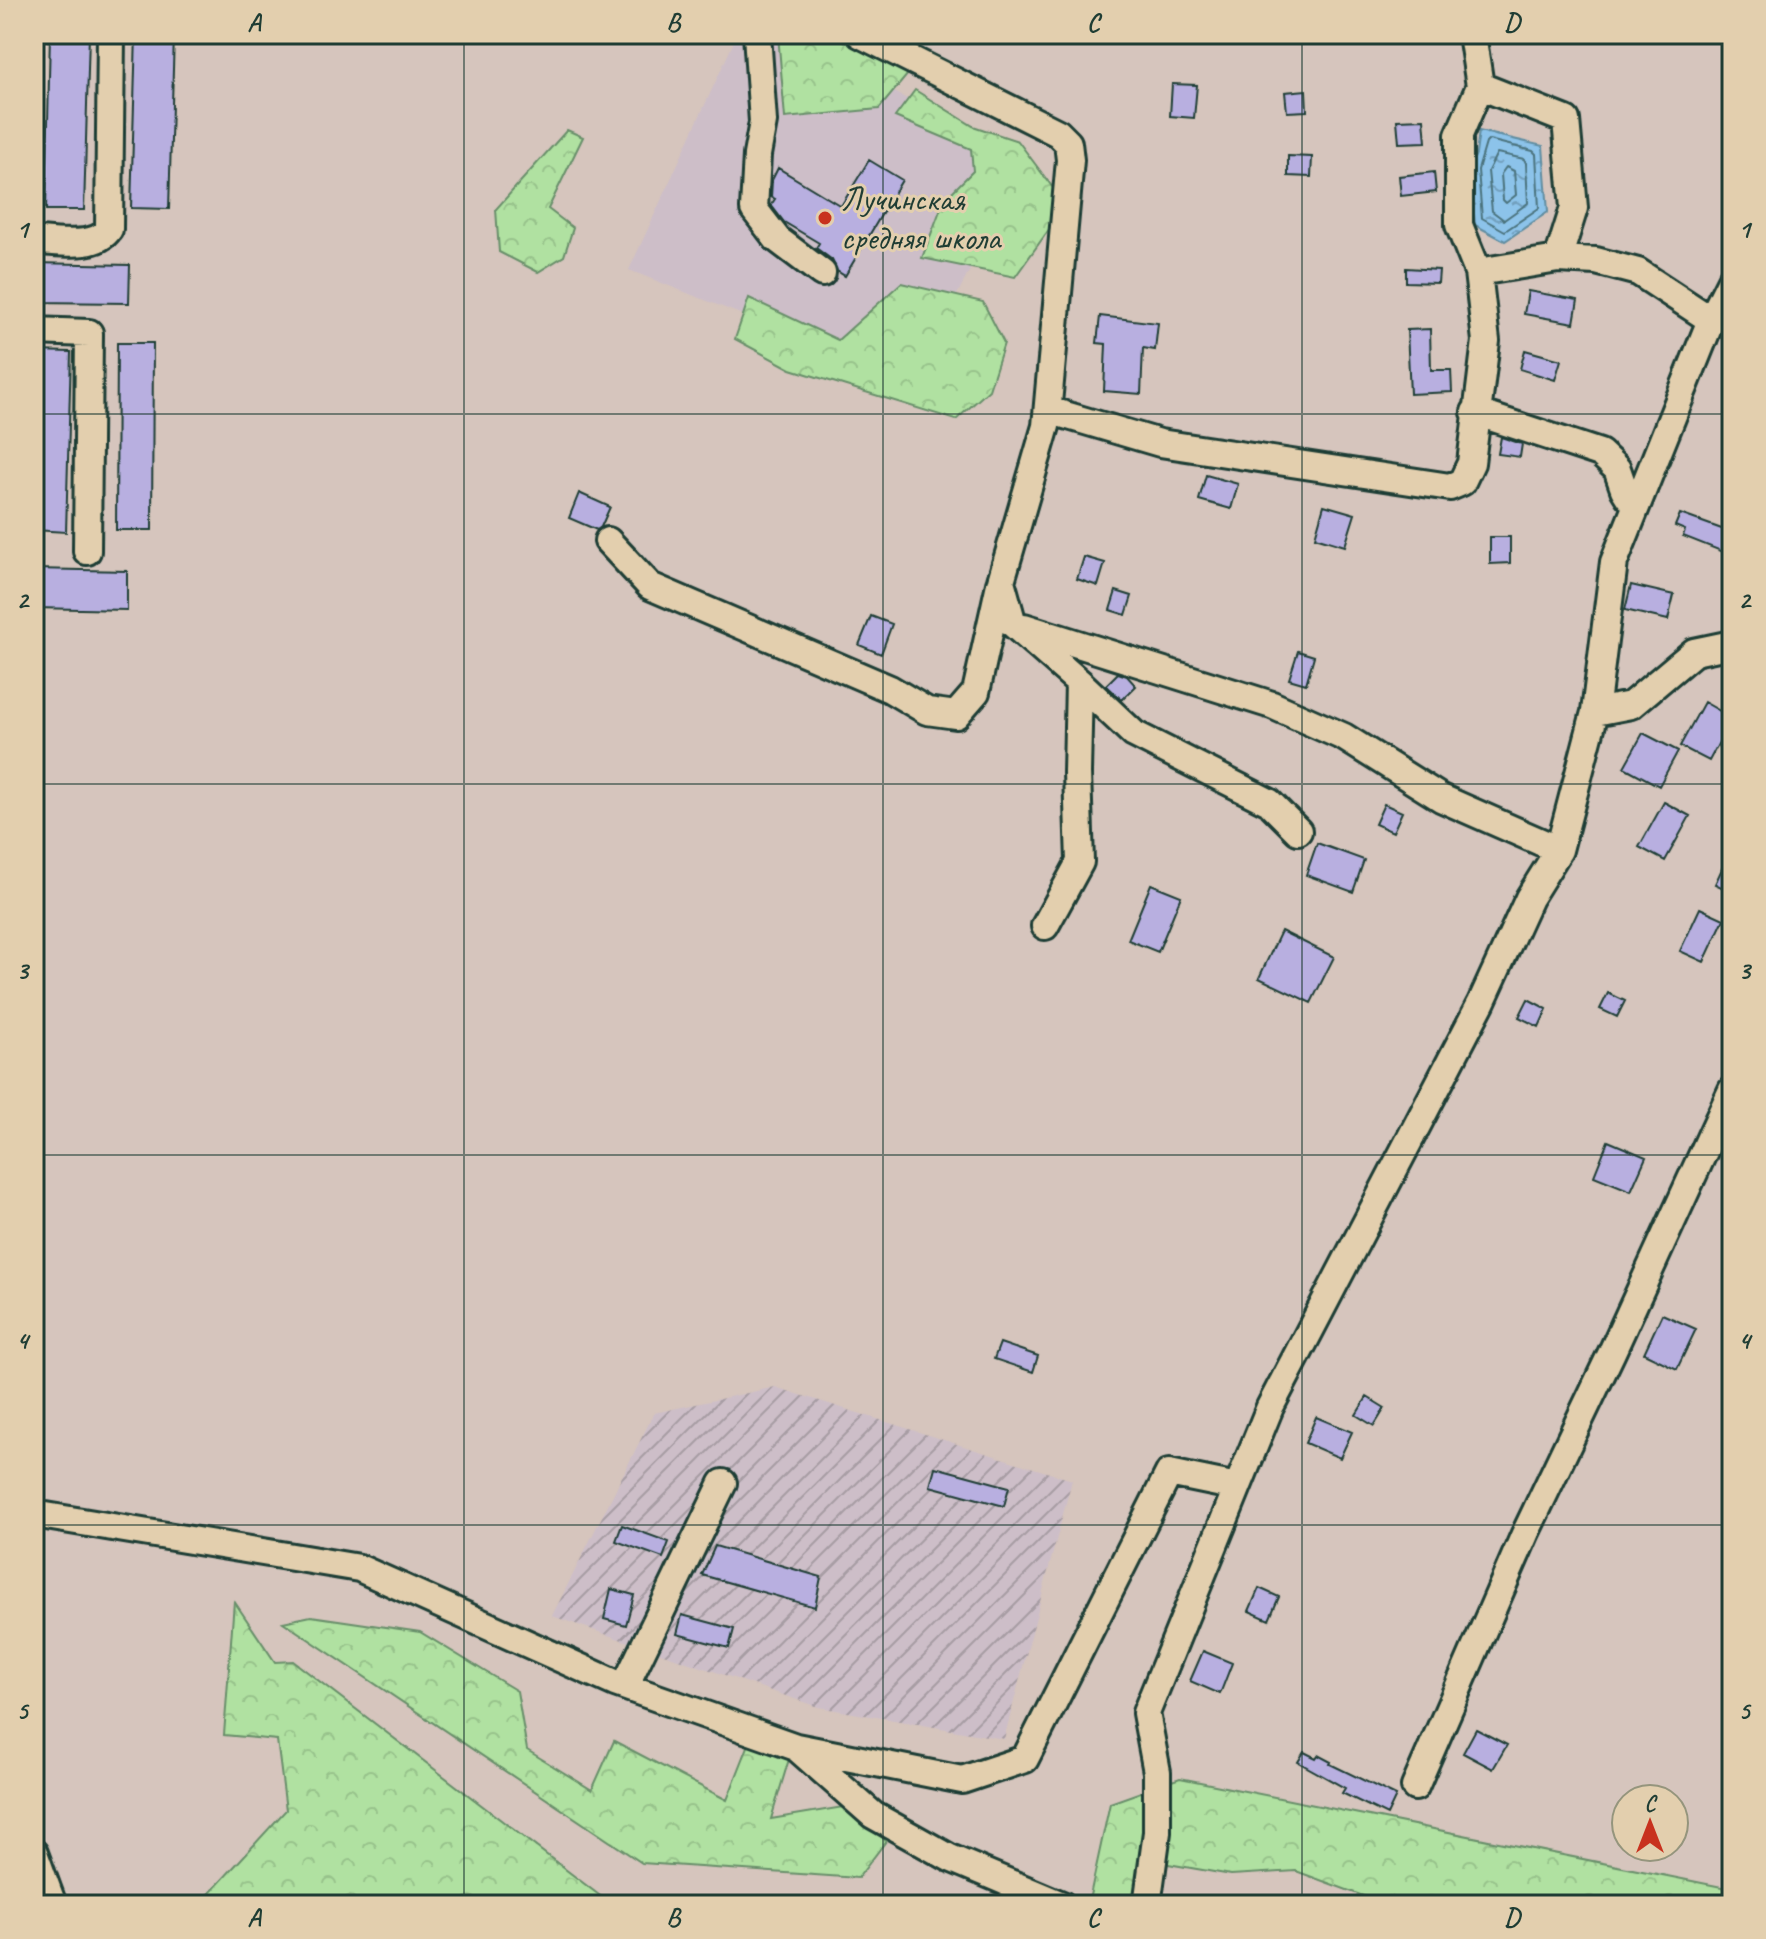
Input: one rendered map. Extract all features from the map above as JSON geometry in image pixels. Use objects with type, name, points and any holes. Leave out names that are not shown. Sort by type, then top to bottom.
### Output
[{"type":"street","points":[[34,241],[94,242],[104,237],[109,229],[111,34]]},
{"type":"street","points":[[757,34],[763,122],[757,155],[754,209],[777,239],[822,273]]},
{"type":"street","points":[[608,541],[650,586],[890,689],[927,711],[956,715],[976,692],[1001,581],[1046,426],[1070,160],[1068,143],[1058,133],[860,34]]},
{"type":"street","points":[[1048,410],[1160,443],[1450,487],[1462,482],[1471,463],[1486,341],[1478,272],[1459,225],[1459,135],[1480,86],[1472,34]]},
{"type":"street","points":[[1480,86],[1566,120],[1574,208],[1558,259]]},
{"type":"street","points":[[1478,272],[1558,259],[1596,261],[1638,272],[1711,320]]},
{"type":"street","points":[[1147,1905],[1157,1832],[1157,1772],[1146,1713],[1270,1407],[1481,1003],[1529,898],[1559,850],[1595,712],[1614,562],[1711,320],[1732,278]]},
{"type":"street","points":[[34,331],[89,333],[87,551]]},
{"type":"street","points":[[1475,412],[1600,453],[1617,469],[1629,497],[1638,501]]},
{"type":"street","points":[[1001,581],[1013,624],[1134,734],[1269,802],[1298,831]]},
{"type":"street","points":[[1013,624],[1272,705],[1344,737],[1441,798],[1559,850]]},
{"type":"street","points":[[1595,712],[1631,705],[1694,652],[1732,644]]},
{"type":"street","points":[[1045,926],[1080,862],[1077,773],[1079,682]]},
{"type":"street","points":[[1415,1787],[1525,1534],[1732,1090]]},
{"type":"street","points":[[34,1514],[359,1568],[625,1686],[796,1747],[962,1780],[1025,1759],[1169,1473],[1237,1487]]},
{"type":"street","points":[[625,1686],[723,1483]]},
{"type":"street","points":[[796,1747],[873,1815],[950,1858],[1062,1905]]},
{"type":"street","points":[[34,1853],[53,1905]]},
{"type":"shaded area","name":"Лучинская средняя школа","points":[[737,35],[813,46],[1024,165],[912,382],[629,270]]},
{"type":"shaded area","points":[[775,1387],[1072,1480],[1004,1739],[818,1707],[552,1616],[654,1413]]},
{"type":"green space","points":[[778,34],[826,34],[913,68],[879,109],[785,118]]},
{"type":"green space","points":[[915,90],[973,126],[1018,141],[1053,188],[1055,221],[1015,277],[922,258],[944,200],[973,171],[971,149],[895,117]]},
{"type":"green space","points":[[567,130],[583,137],[548,209],[573,228],[564,256],[538,272],[499,252],[496,209]]},
{"type":"green space","points":[[901,283],[983,302],[1004,343],[989,390],[956,420],[791,369],[735,339],[749,298],[838,340]]},
{"type":"green space","points":[[234,1601],[275,1662],[293,1661],[612,1905],[199,1905],[286,1810],[277,1740],[224,1735]]},
{"type":"green space","points":[[311,1616],[420,1632],[517,1691],[527,1750],[592,1790],[614,1741],[727,1800],[749,1744],[789,1759],[771,1819],[849,1806],[886,1841],[858,1878],[642,1863],[283,1622]]},
{"type":"green space","points":[[1180,1778],[1732,1889],[1732,1905],[1382,1903],[1296,1871],[1231,1875],[1151,1861],[1141,1905],[1088,1905],[1110,1803]]},
{"type":"water","points":[[1479,131],[1543,146],[1548,212],[1505,241],[1475,225],[1470,168],[1476,154]]},
{"type":"building","points":[[50,34],[89,34],[84,210],[46,210]]},
{"type":"building","points":[[136,34],[174,34],[169,209],[131,208]]},
{"type":"building","points":[[1172,84],[1197,85],[1194,118],[1170,116]]},
{"type":"building","points":[[1306,90],[1307,111],[1287,112],[1285,92]]},
{"type":"building","points":[[1424,119],[1426,142],[1399,143],[1397,120]]},
{"type":"building","points":[[1288,156],[1312,157],[1311,177],[1288,176]]},
{"type":"building","points":[[869,160],[902,180],[845,276],[837,271],[832,260],[816,248],[819,243],[784,222],[771,205],[775,199],[771,197],[772,180],[778,168],[841,206]]},
{"type":"building","points":[[1434,172],[1436,192],[1401,196],[1399,176]]},
{"type":"building","points":[[34,263],[130,265],[129,303],[34,302]]},
{"type":"building","points":[[1406,268],[1439,270],[1438,283],[1406,282]]},
{"type":"building","points":[[1528,291],[1578,300],[1574,323],[1524,314]]},
{"type":"building","points":[[1100,316],[1158,323],[1155,350],[1143,348],[1141,394],[1104,391],[1106,344],[1097,343]]},
{"type":"building","points":[[1430,329],[1431,370],[1451,370],[1452,392],[1410,394],[1407,330]]},
{"type":"building","points":[[117,343],[153,343],[152,530],[116,530]]},
{"type":"building","points":[[1525,350],[1561,360],[1555,380],[1520,369]]},
{"type":"building","points":[[34,351],[71,352],[66,532],[34,530]]},
{"type":"building","points":[[1501,437],[1522,444],[1520,457],[1498,454]]},
{"type":"building","points":[[1206,475],[1238,484],[1231,509],[1199,500]]},
{"type":"building","points":[[579,493],[610,507],[597,530],[569,518]]},
{"type":"building","points":[[1324,505],[1355,514],[1345,546],[1315,537]]},
{"type":"building","points":[[1680,514],[1730,532],[1726,553],[1683,536],[1685,530],[1675,526]]},
{"type":"building","points":[[1490,537],[1510,537],[1510,563],[1490,564]]},
{"type":"building","points":[[1084,557],[1105,563],[1098,586],[1077,579]]},
{"type":"building","points":[[34,569],[127,571],[127,610],[34,608]]},
{"type":"building","points":[[1631,585],[1674,595],[1668,620],[1625,610]]},
{"type":"building","points":[[1116,591],[1132,596],[1126,615],[1110,610]]},
{"type":"building","points":[[871,616],[892,624],[881,654],[859,645]]},
{"type":"building","points":[[1298,651],[1314,656],[1306,684],[1289,679]]},
{"type":"building","points":[[1118,673],[1127,676],[1136,686],[1122,700],[1106,685]]},
{"type":"building","points":[[1704,702],[1732,718],[1709,761],[1680,746]]},
{"type":"building","points":[[1643,733],[1678,751],[1659,786],[1624,767]]},
{"type":"building","points":[[1664,802],[1690,816],[1665,861],[1639,847]]},
{"type":"building","points":[[1384,804],[1402,812],[1393,832],[1375,824]]},
{"type":"building","points":[[1317,843],[1364,860],[1353,892],[1306,875]]},
{"type":"building","points":[[1732,847],[1732,892],[1715,884]]},
{"type":"building","points":[[1151,884],[1181,896],[1158,952],[1128,940]]},
{"type":"building","points":[[1700,908],[1724,919],[1704,962],[1680,951]]},
{"type":"building","points":[[1281,931],[1334,957],[1311,1003],[1259,978]]},
{"type":"building","points":[[1608,993],[1625,1001],[1617,1017],[1600,1009]]},
{"type":"building","points":[[1528,999],[1547,1009],[1539,1027],[1519,1017]]},
{"type":"building","points":[[1608,1141],[1646,1157],[1631,1191],[1594,1176]]},
{"type":"building","points":[[1662,1314],[1696,1329],[1677,1369],[1644,1353]]},
{"type":"building","points":[[1000,1343],[1038,1356],[1033,1372],[994,1359]]},
{"type":"building","points":[[1367,1397],[1385,1408],[1374,1426],[1356,1415]]},
{"type":"building","points":[[1316,1417],[1352,1432],[1340,1458],[1305,1443]]},
{"type":"building","points":[[935,1467],[1009,1487],[1004,1506],[930,1486]]},
{"type":"building","points":[[622,1525],[669,1542],[663,1558],[616,1541]]},
{"type":"building","points":[[715,1546],[821,1577],[815,1607],[702,1575]]},
{"type":"building","points":[[1259,1588],[1279,1597],[1269,1620],[1249,1611]]},
{"type":"building","points":[[611,1589],[634,1595],[626,1625],[604,1619]]},
{"type":"building","points":[[682,1615],[734,1629],[729,1648],[677,1634]]},
{"type":"building","points":[[1203,1651],[1232,1663],[1220,1694],[1190,1681]]},
{"type":"building","points":[[1476,1729],[1507,1745],[1493,1769],[1463,1753]]},
{"type":"building","points":[[1304,1752],[1316,1758],[1318,1755],[1396,1796],[1387,1815],[1342,1793],[1345,1788],[1298,1762]]},
{"type":"place","name":"Лучинская средняя школа","points":[[825,218]]}]
